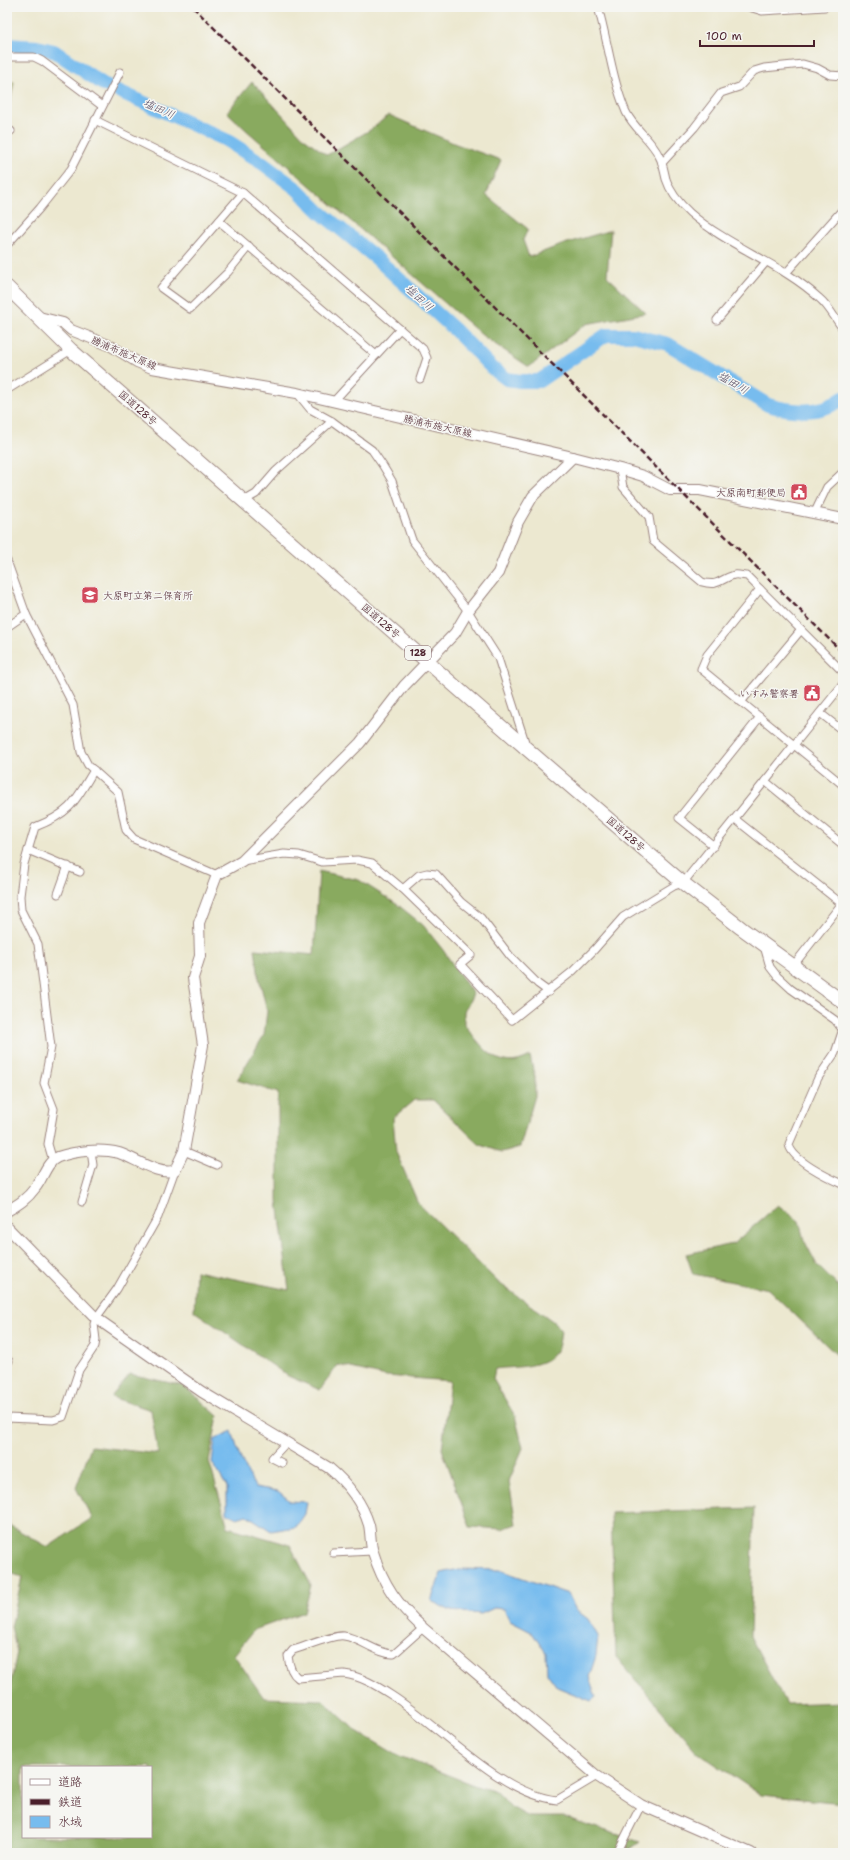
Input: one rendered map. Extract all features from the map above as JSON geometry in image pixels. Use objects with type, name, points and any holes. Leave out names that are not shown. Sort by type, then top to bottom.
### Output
[{"type":"highway","name":"国道128号","points":[[7,287],[71,350],[527,749],[684,883],[764,945],[843,1002]]},
{"type":"street","points":[[598,7],[604,26],[609,54],[626,113],[652,146],[662,163],[667,180],[676,197],[690,213],[708,226],[766,262],[786,272],[821,300],[843,329]]},
{"type":"street","points":[[749,7],[762,11],[826,7]]},
{"type":"street","points":[[7,57],[34,57],[42,61],[102,106]]},
{"type":"street","points":[[662,163],[694,128],[721,93],[739,87],[754,71],[764,68],[803,64],[817,68],[830,75],[843,76]]},
{"type":"street","points":[[7,245],[40,208],[71,169],[120,72]]},
{"type":"street","points":[[95,120],[243,193],[423,349],[427,358],[420,379]]},
{"type":"street","points":[[243,193],[161,288],[190,309],[228,272],[248,246]]},
{"type":"street","points":[[786,272],[843,209]]},
{"type":"street","points":[[219,221],[376,355]]},
{"type":"street","points":[[717,320],[766,262]]},
{"type":"street","name":"勝浦布施大原線","points":[[39,317],[63,323],[71,330],[111,346],[137,362],[152,368],[297,393],[573,457],[620,469],[650,479],[670,490],[700,490],[815,512],[843,519]]},
{"type":"street","points":[[334,401],[400,328]]},
{"type":"street","points":[[7,390],[71,350]]},
{"type":"street","points":[[297,393],[310,409],[332,421],[372,450],[392,481],[412,540],[468,611],[498,658],[527,749]]},
{"type":"street","points":[[244,501],[256,494],[276,471],[332,421]]},
{"type":"street","points":[[7,1418],[53,1420],[64,1417],[79,1370],[95,1346],[96,1340],[94,1324],[96,1318],[117,1289],[158,1217],[175,1170],[184,1151],[203,1045],[193,978],[200,956],[200,923],[217,875],[242,861],[360,743],[404,686],[455,634],[468,611],[498,573],[518,522],[533,496],[573,457]]},
{"type":"street","points":[[620,469],[623,487],[649,517],[653,541],[702,582],[717,584],[736,574],[747,576],[843,672]]},
{"type":"street","points":[[815,512],[827,487],[843,472]]},
{"type":"street","points":[[7,561],[26,614],[73,705],[81,752],[88,765],[118,792],[126,830],[134,839],[217,875]]},
{"type":"street","points":[[760,589],[707,656],[700,669],[843,785]]},
{"type":"street","points":[[7,627],[26,614]]},
{"type":"street","points":[[741,702],[801,630]]},
{"type":"street","points":[[242,861],[284,854],[299,855],[322,862],[357,860],[372,863],[404,889],[471,955],[460,964],[512,1020],[548,992],[589,955],[623,917],[674,886],[684,883],[843,684]]},
{"type":"street","points":[[820,713],[843,731]]},
{"type":"street","points":[[714,846],[679,818],[760,717]]},
{"type":"street","points":[[53,1161],[48,1144],[54,1109],[44,1083],[51,1047],[38,944],[21,910],[20,896],[28,850],[35,827],[64,814],[75,803],[94,770]]},
{"type":"street","points":[[765,781],[843,844]]},
{"type":"street","points":[[735,819],[842,903],[793,966]]},
{"type":"street","points":[[28,850],[80,872]]},
{"type":"street","points":[[58,894],[68,866]]},
{"type":"street","points":[[404,889],[419,875],[427,872],[436,874],[461,902],[481,918],[510,956],[548,992]]},
{"type":"street","points":[[764,945],[770,967],[777,976],[791,989],[836,1020],[842,1029],[835,1053],[818,1078],[789,1144],[790,1148],[797,1157],[843,1184]]},
{"type":"street","points":[[82,1202],[93,1165],[91,1151]]},
{"type":"street","points":[[7,1211],[23,1202],[28,1197],[37,1187],[56,1158],[75,1152],[91,1151],[118,1153],[165,1172],[175,1170]]},
{"type":"street","points":[[184,1151],[217,1166]]},
{"type":"street","points":[[7,1227],[96,1318],[177,1375],[329,1468],[344,1480],[359,1503],[369,1525],[372,1551],[385,1583],[396,1601],[423,1628],[597,1776],[641,1805],[751,1853]]},
{"type":"street","points":[[282,1462],[272,1458],[286,1443]]},
{"type":"street","points":[[333,1553],[372,1551]]},
{"type":"street","points":[[423,1628],[394,1654],[387,1653],[358,1640],[342,1635],[293,1650],[288,1656],[289,1664],[293,1674],[298,1678],[344,1674],[376,1685],[412,1708],[497,1777],[535,1795],[557,1800],[597,1776]]},
{"type":"street","points":[[617,1853],[641,1805]]},
{"type":"green space","points":[[7,81],[14,82],[10,103],[7,103]]},
{"type":"green space","points":[[252,82],[304,138],[327,155],[370,130],[389,115],[456,144],[501,160],[486,195],[528,229],[523,240],[529,257],[564,244],[611,230],[607,276],[646,313],[586,324],[529,367],[483,336],[227,112]]},
{"type":"green space","points":[[319,871],[359,880],[398,905],[423,925],[443,950],[473,994],[464,1012],[464,1024],[477,1041],[484,1049],[500,1060],[509,1062],[519,1061],[530,1056],[535,1077],[535,1096],[520,1147],[502,1152],[480,1145],[433,1100],[414,1100],[393,1118],[396,1152],[418,1203],[499,1283],[554,1322],[561,1331],[558,1347],[547,1360],[530,1366],[495,1369],[493,1379],[515,1416],[523,1448],[509,1481],[516,1524],[502,1529],[470,1527],[442,1449],[450,1381],[386,1376],[338,1365],[320,1390],[288,1376],[194,1311],[196,1271],[289,1290],[278,1201],[278,1093],[237,1080],[264,1035],[267,1011],[259,978],[255,949],[314,955]]},
{"type":"green space","points":[[778,1205],[799,1221],[804,1240],[817,1265],[838,1286],[843,1287],[843,1361],[768,1289],[693,1274],[686,1254],[733,1244]]},
{"type":"green space","points":[[130,1374],[184,1386],[218,1416],[209,1461],[228,1527],[290,1545],[311,1585],[304,1612],[254,1630],[234,1655],[264,1698],[323,1700],[355,1730],[397,1755],[476,1786],[497,1792],[511,1807],[529,1817],[564,1817],[640,1842],[625,1853],[7,1853],[7,1701],[17,1652],[11,1627],[22,1577],[7,1572],[7,1526],[9,1525],[48,1547],[92,1518],[76,1488],[91,1446],[158,1454],[151,1410],[111,1397]]},
{"type":"green space","points":[[754,1508],[750,1636],[786,1704],[843,1702],[843,1803],[761,1795],[697,1752],[616,1657],[611,1513]]},
{"type":"water","points":[[232,1431],[240,1457],[255,1487],[278,1491],[290,1501],[307,1502],[305,1514],[296,1527],[271,1531],[247,1515],[237,1518],[227,1513],[227,1487],[212,1462],[215,1439]]},
{"type":"water","points":[[459,1569],[500,1570],[568,1594],[576,1610],[588,1619],[598,1636],[596,1656],[589,1677],[596,1697],[591,1701],[557,1687],[547,1673],[546,1653],[533,1633],[510,1621],[504,1609],[494,1608],[481,1614],[451,1611],[431,1601],[441,1573]]},
{"type":"waterway","name":"塩田川","points":[[7,45],[37,47],[54,51],[103,84],[226,140],[262,163],[297,189],[320,212],[376,258],[455,330],[492,368],[507,379],[539,381],[606,335],[633,335],[668,344],[768,405],[787,409],[816,410],[826,407],[843,398]]},
{"type":"railway","points":[[193,7],[843,653]]},
{"type":"place","name":"大原南町郵便局","points":[[799,492]]},
{"type":"place","name":"大原町立第二保育所","points":[[90,595]]},
{"type":"place","name":"いすみ警察署","points":[[812,693]]}]
